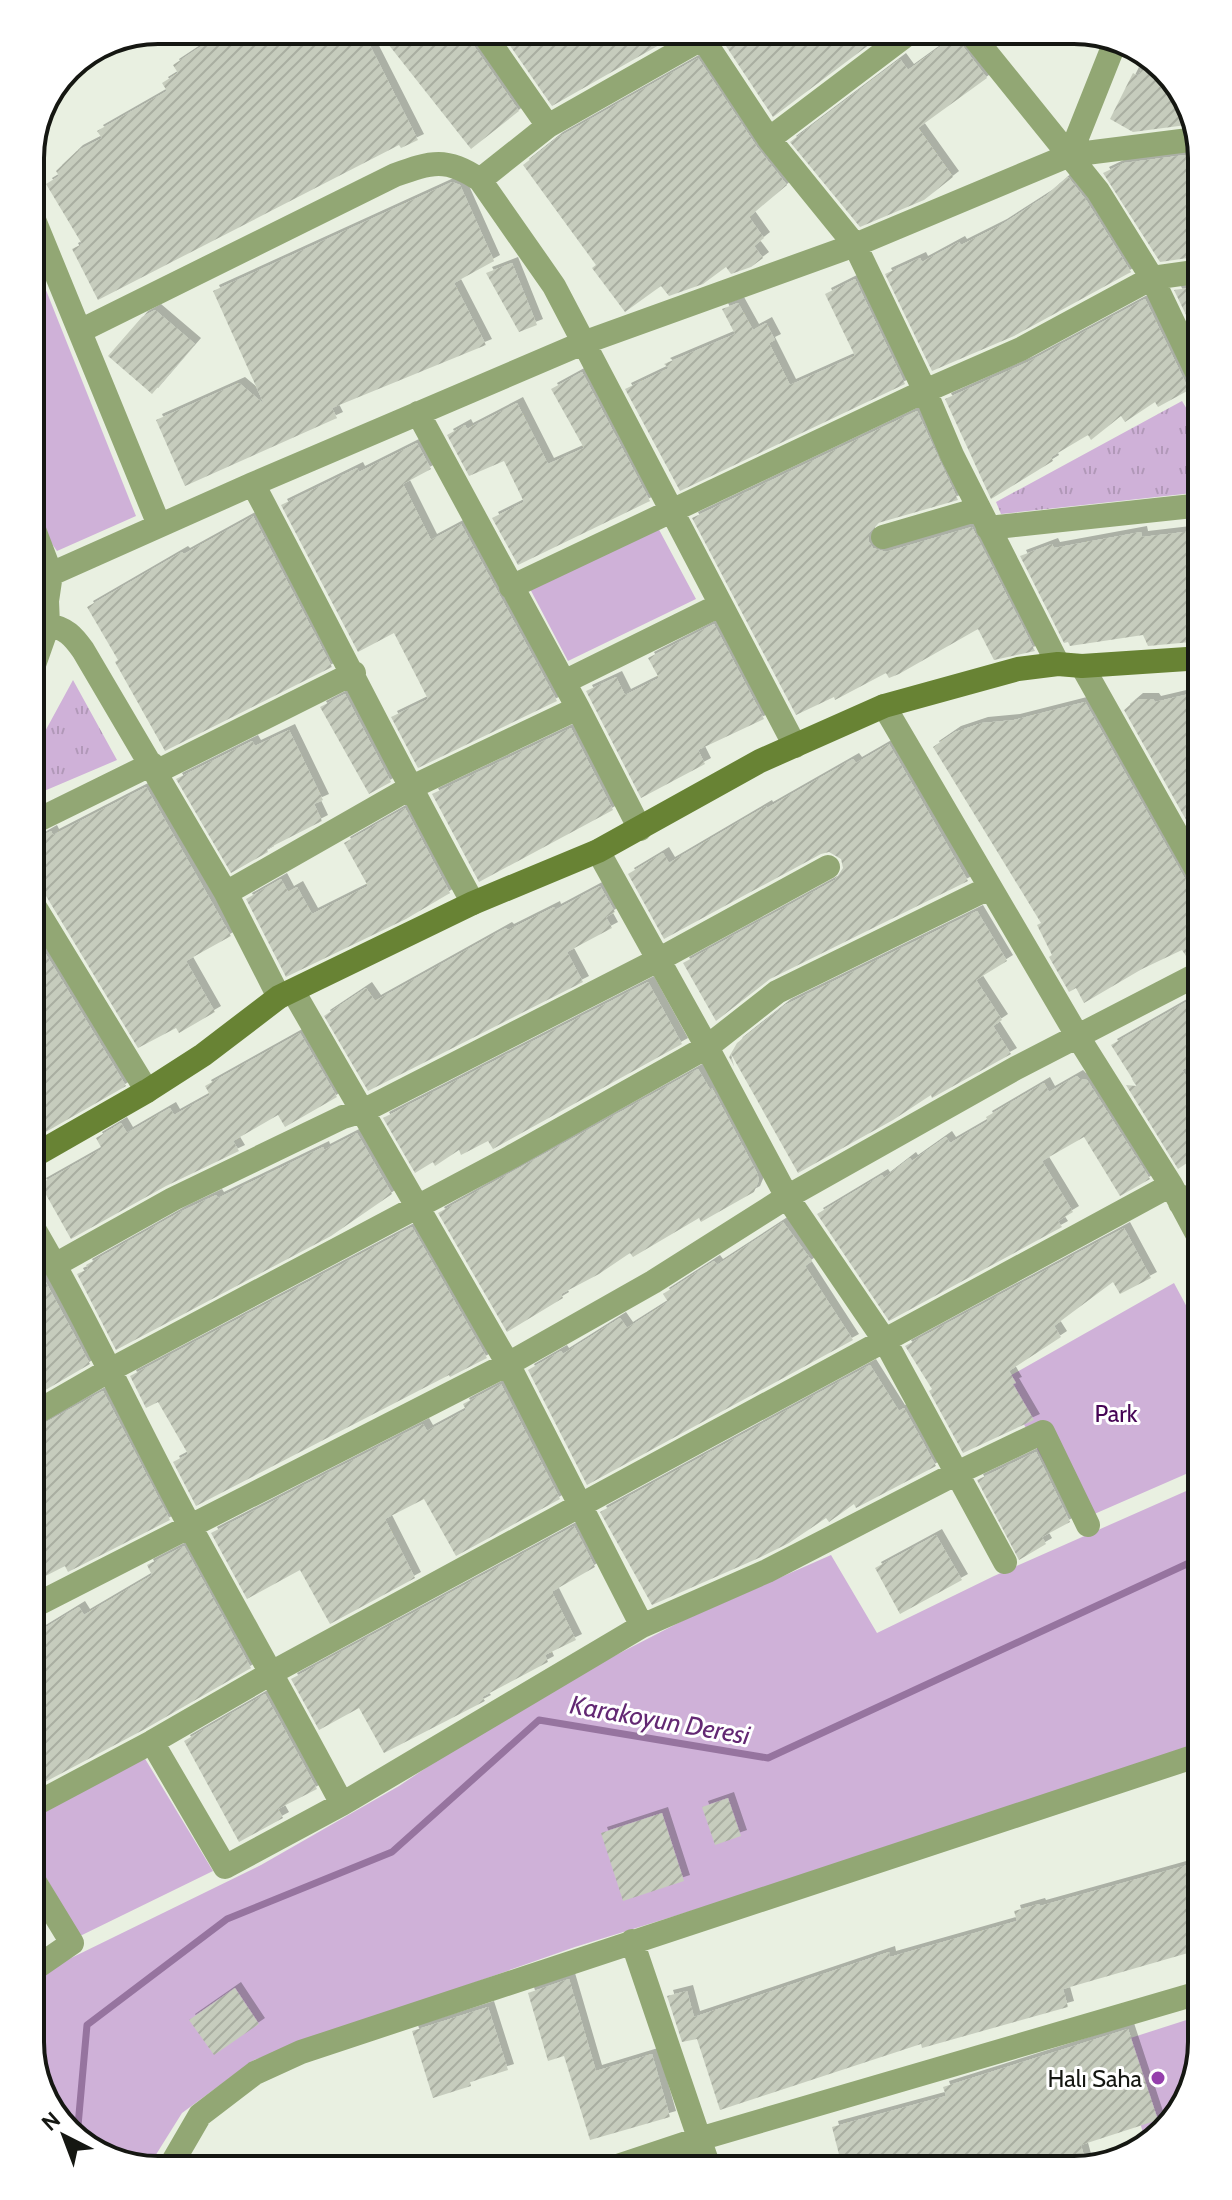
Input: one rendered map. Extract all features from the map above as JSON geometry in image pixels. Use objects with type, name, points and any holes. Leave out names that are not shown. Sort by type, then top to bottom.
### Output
[{"type":"street","points":[[491,44],[548,126]]},
{"type":"street","points":[[480,180],[548,126],[687,44]]},
{"type":"street","points":[[713,44],[769,139],[855,245],[984,518],[1058,664]]},
{"type":"street","points":[[769,139],[895,44]]},
{"type":"street","points":[[979,44],[1098,191],[1152,278],[1188,354]]},
{"type":"street","points":[[1070,155],[1112,51]]},
{"type":"street","points":[[51,574],[583,343],[855,245],[1070,155],[1186,140]]},
{"type":"street","points":[[80,331],[395,175],[424,164],[459,166],[480,180],[546,274],[795,746]]},
{"type":"street","points":[[44,244],[159,525]]},
{"type":"street","points":[[511,587],[925,391],[1021,349],[1152,278],[1188,273]]},
{"type":"street","points":[[418,413],[640,829]]},
{"type":"street","points":[[253,484],[473,903]]},
{"type":"street","points":[[883,537],[984,518],[1188,506]]},
{"type":"street","points":[[44,556],[51,574],[44,613]]},
{"type":"street","points":[[564,682],[720,605]]},
{"type":"street","points":[[44,632],[61,627],[83,650],[286,994],[363,1111],[508,1364],[642,1626]]},
{"type":"street","points":[[44,1150],[203,1055],[286,994],[473,903],[598,851],[760,761],[884,706],[1018,669],[1058,664],[1082,666],[1188,659]]},
{"type":"street","points":[[1082,666],[1188,854]]},
{"type":"street","points":[[44,818],[354,673]]},
{"type":"street","points":[[884,706],[989,888],[1188,1217]]},
{"type":"street","points":[[226,893],[410,788],[578,708]]},
{"type":"street","points":[[598,851],[787,1197],[885,1341],[1005,1562]]},
{"type":"street","points":[[55,1265],[173,1199],[343,1117],[363,1111],[658,960],[828,867]]},
{"type":"street","points":[[44,1408],[511,1157],[707,1047],[777,992],[989,888]]},
{"type":"street","points":[[44,922],[147,1091]]},
{"type":"street","points":[[44,1601],[508,1364],[653,1282],[787,1197],[1016,1068],[1188,979]]},
{"type":"street","points":[[44,1800],[885,1341],[1176,1194],[1188,1192]]},
{"type":"street","points":[[44,1246],[190,1527],[273,1672],[342,1804]]},
{"type":"street","points":[[152,1742],[225,1867],[342,1804],[642,1626],[767,1571],[1043,1432],[1088,1525]]},
{"type":"street","points":[[176,2156],[200,2115],[255,2073],[301,2052],[1188,1759]]},
{"type":"street","points":[[44,1897],[72,1943],[44,1962]]},
{"type":"street","points":[[632,1941],[705,2156]]},
{"type":"street","points":[[648,2156],[1188,1996]]},
{"type":"green space","points":[[44,285],[136,516],[57,551],[44,532]]},
{"type":"green space","points":[[1182,401],[1188,411],[1188,494],[1001,514],[996,502]]},
{"type":"green space","points":[[656,524],[696,599],[568,661],[529,587]]},
{"type":"green space","points":[[73,680],[117,760],[44,791],[44,733]]},
{"type":"green space","name":"Park","points":[[1174,1283],[1188,1309],[1188,1473],[1076,1522],[1001,1381]]},
{"type":"green space","points":[[1188,1490],[1188,1750],[965,1826],[575,1947],[254,2060],[182,2113],[155,2156],[136,2154],[104,2142],[104,2096],[58,2096],[45,2057],[44,1975],[67,1960],[261,1865],[399,1786],[484,1729],[585,1671],[684,1620],[831,1555],[877,1633],[994,1576]]},
{"type":"green space","points":[[144,1757],[213,1871],[80,1936],[44,1874],[44,1809]]},
{"type":"green space","name":"Halı Saha","points":[[1188,2020],[1187,2057],[1182,2078],[1169,2105],[1143,2132],[1115,2043]]},
{"type":"building","points":[[205,44],[369,44],[418,140],[401,148],[399,145],[98,300],[72,249],[82,244],[46,184],[59,176],[56,171],[77,151],[102,138],[97,131],[167,91],[162,83],[178,73],[173,65]]},
{"type":"building","points":[[388,44],[472,44],[519,111],[471,149]]},
{"type":"building","points":[[509,44],[661,44],[552,106]]},
{"type":"building","points":[[725,44],[870,44],[773,117]]},
{"type":"building","points":[[944,44],[961,44],[987,78],[918,128],[953,177],[924,200],[860,227],[790,142],[900,59],[908,70]]},
{"type":"building","points":[[698,58],[757,147],[787,185],[749,217],[764,238],[754,246],[763,258],[751,267],[731,274],[726,267],[703,284],[669,296],[661,286],[625,312],[592,268],[596,265],[523,165],[557,138]]},
{"type":"building","points":[[1142,67],[1160,83],[1183,125],[1133,132],[1110,119],[1133,73],[1138,76]]},
{"type":"building","points":[[1188,155],[1188,258],[1160,262],[1103,173],[1124,163]]},
{"type":"building","points":[[1068,177],[1131,272],[1014,336],[932,371],[885,274],[920,258],[922,262],[959,242],[961,245],[1001,225],[1046,196]]},
{"type":"building","points":[[452,182],[460,185],[494,261],[454,283],[486,345],[332,408],[337,418],[185,486],[156,420],[239,383],[264,404],[213,291]]},
{"type":"building","points":[[512,263],[537,325],[519,332],[486,273]]},
{"type":"building","points":[[855,279],[905,384],[680,491],[625,389],[669,368],[664,364],[735,334],[722,309],[738,303],[753,330],[766,323],[775,340],[769,343],[790,385],[855,356],[825,294]]},
{"type":"building","points":[[1188,288],[1188,319],[1174,290]]},
{"type":"building","points":[[1145,299],[1188,391],[1158,407],[1155,402],[1125,422],[1121,416],[1091,440],[1088,435],[1051,457],[1053,461],[991,499],[945,399],[1028,362]]},
{"type":"building","points":[[155,310],[195,344],[152,394],[108,356],[142,317]]},
{"type":"building","points":[[582,372],[650,501],[518,565],[492,518],[524,502],[504,461],[469,476],[447,435],[465,425],[467,429],[517,403],[548,464],[584,448],[551,389]]},
{"type":"building","points":[[917,411],[958,500],[878,523],[869,533],[869,542],[873,548],[886,552],[972,527],[1035,651],[994,660],[978,629],[899,674],[889,678],[886,673],[835,700],[834,697],[796,715],[692,518]]},
{"type":"building","points":[[417,443],[431,469],[403,484],[431,540],[461,524],[557,701],[418,768],[391,717],[428,699],[394,633],[358,652],[281,505]]},
{"type":"building","points":[[253,516],[332,667],[165,751],[87,607],[182,552],[184,554]]},
{"type":"building","points":[[1141,532],[1142,537],[1188,532],[1188,642],[1148,646],[1143,635],[1070,646],[1068,642],[1064,643],[1020,556],[1052,544],[1054,548]]},
{"type":"building","points":[[714,624],[764,719],[698,750],[705,764],[641,798],[586,691],[616,677],[625,695],[659,678],[648,658]]},
{"type":"building","points":[[345,694],[391,782],[369,794],[320,707]]},
{"type":"building","points":[[1188,694],[1188,823],[1124,710],[1137,699],[1153,699],[1155,702]]},
{"type":"building","points":[[1085,702],[1188,884],[1188,959],[1182,950],[1084,1003],[1076,988],[1069,992],[1049,957],[1052,955],[1037,925],[1041,923],[933,747],[955,732],[982,723],[1014,720]]},
{"type":"building","points":[[571,728],[613,810],[479,882],[432,794]]},
{"type":"building","points":[[289,730],[323,800],[314,804],[322,821],[267,849],[268,852],[231,873],[176,779],[252,741],[255,746]]},
{"type":"building","points":[[889,744],[968,881],[770,979],[716,1021],[683,963],[835,880],[843,868],[841,859],[829,852],[821,854],[664,939],[628,874],[663,853],[669,863],[766,806],[853,759],[856,763]]},
{"type":"building","points":[[146,787],[231,936],[186,961],[215,1012],[179,1033],[176,1028],[138,1048],[44,893],[44,835],[51,831],[53,835]]},
{"type":"building","points":[[405,808],[450,893],[406,919],[286,977],[246,899],[281,879],[288,892],[297,887],[312,914],[368,886],[344,843]]},
{"type":"building","points":[[600,886],[615,912],[606,917],[612,928],[567,952],[583,982],[368,1091],[324,1016],[366,988],[375,1001],[506,928],[508,930],[554,907],[555,910]]},
{"type":"building","points":[[977,911],[1007,961],[976,980],[1002,1020],[993,1026],[1011,1054],[932,1098],[931,1095],[798,1173],[731,1054],[734,1066],[729,1057],[737,1043],[785,1005]]},
{"type":"building","points":[[44,951],[126,1086],[44,1133]]},
{"type":"building","points":[[648,982],[682,1044],[493,1149],[488,1141],[461,1155],[459,1150],[435,1166],[433,1162],[415,1173],[383,1118]]},
{"type":"building","points":[[1188,1001],[1188,1067],[1182,1070],[1188,1079],[1188,1162],[1178,1169],[1126,1085],[1137,1086],[1111,1045]]},
{"type":"building","points":[[300,1033],[337,1097],[285,1127],[278,1115],[233,1141],[239,1151],[166,1186],[71,1239],[44,1191],[44,1182],[102,1149],[96,1138],[121,1123],[127,1133],[170,1108],[174,1115],[210,1095],[205,1086]]},
{"type":"building","points":[[698,1069],[711,1091],[712,1088],[757,1173],[759,1180],[754,1192],[701,1222],[699,1218],[633,1257],[630,1253],[561,1294],[563,1298],[507,1332],[438,1213]]},
{"type":"building","points":[[1077,1076],[1087,1080],[1150,1179],[1120,1196],[1084,1137],[1042,1161],[1073,1212],[1058,1221],[1062,1227],[889,1321],[817,1214],[882,1175],[884,1178],[946,1137],[950,1143],[988,1121],[986,1117],[1044,1083],[1049,1092]]},
{"type":"building","points":[[357,1133],[392,1194],[331,1236],[116,1350],[77,1274],[88,1269],[86,1265],[180,1212],[216,1195],[218,1198]]},
{"type":"building","points":[[783,1222],[812,1261],[805,1266],[853,1340],[587,1485],[528,1370],[561,1351],[563,1354],[620,1318],[627,1328],[668,1302],[663,1294],[714,1261],[717,1265]]},
{"type":"building","points":[[412,1227],[487,1358],[196,1506],[173,1462],[188,1454],[158,1402],[146,1408],[130,1376]]},
{"type":"building","points":[[1124,1228],[1151,1278],[1120,1294],[1113,1282],[1054,1326],[1061,1337],[1009,1371],[1034,1420],[963,1453],[929,1391],[932,1389],[905,1346]]},
{"type":"building","points":[[44,1279],[90,1364],[44,1391]]},
{"type":"building","points":[[870,1365],[899,1411],[904,1408],[936,1466],[856,1508],[854,1504],[829,1522],[826,1518],[789,1543],[761,1557],[652,1605],[600,1512]]},
{"type":"building","points":[[501,1384],[560,1499],[456,1556],[424,1499],[385,1519],[415,1578],[330,1624],[300,1570],[247,1599],[211,1533],[423,1424],[427,1431],[466,1410],[463,1404]]},
{"type":"building","points":[[103,1391],[170,1520],[68,1572],[65,1566],[44,1577],[44,1423]]},
{"type":"building","points":[[1036,1452],[1070,1522],[1042,1537],[1046,1544],[1019,1560],[977,1480]]},
{"type":"building","points":[[574,1526],[595,1567],[553,1591],[553,1594],[576,1640],[545,1655],[548,1662],[482,1697],[485,1701],[384,1753],[359,1708],[319,1730],[291,1679]]},
{"type":"building","points":[[936,1535],[962,1580],[900,1614],[875,1568]]},
{"type":"building","points":[[184,1546],[251,1668],[44,1783],[44,1628],[79,1607],[84,1615],[152,1575],[147,1565]]},
{"type":"building","points":[[265,1694],[317,1789],[278,1809],[283,1818],[239,1842],[184,1741]]},
{"type":"building","points":[[728,1798],[741,1836],[715,1845],[702,1807]]},
{"type":"building","points":[[662,1813],[684,1881],[623,1901],[601,1833]]},
{"type":"building","points":[[1188,1865],[1188,1953],[1063,1989],[1068,2007],[922,2048],[921,2044],[720,2110],[697,2039],[682,2042],[667,1996],[687,1991],[694,2017],[889,1952],[890,1957],[1017,1921],[1014,1911]]},
{"type":"building","points":[[569,1979],[596,2071],[652,2054],[670,2117],[590,2140],[564,2056],[548,2061],[528,1993]]},
{"type":"building","points":[[235,1988],[259,2024],[214,2055],[189,2020]]},
{"type":"building","points":[[488,2007],[508,2070],[433,2098],[412,2031]]},
{"type":"building","points":[[1128,2029],[1158,2119],[1081,2145],[1084,2155],[839,2156],[832,2127],[946,2096],[943,2087]]},
{"type":"waterway","name":"Karakoyun Deresi","points":[[81,2096],[87,2025],[227,1919],[392,1852],[539,1720],[768,1758],[1188,1563]]},
{"type":"place","name":"Halı Saha","points":[[1158,2078]]}]
